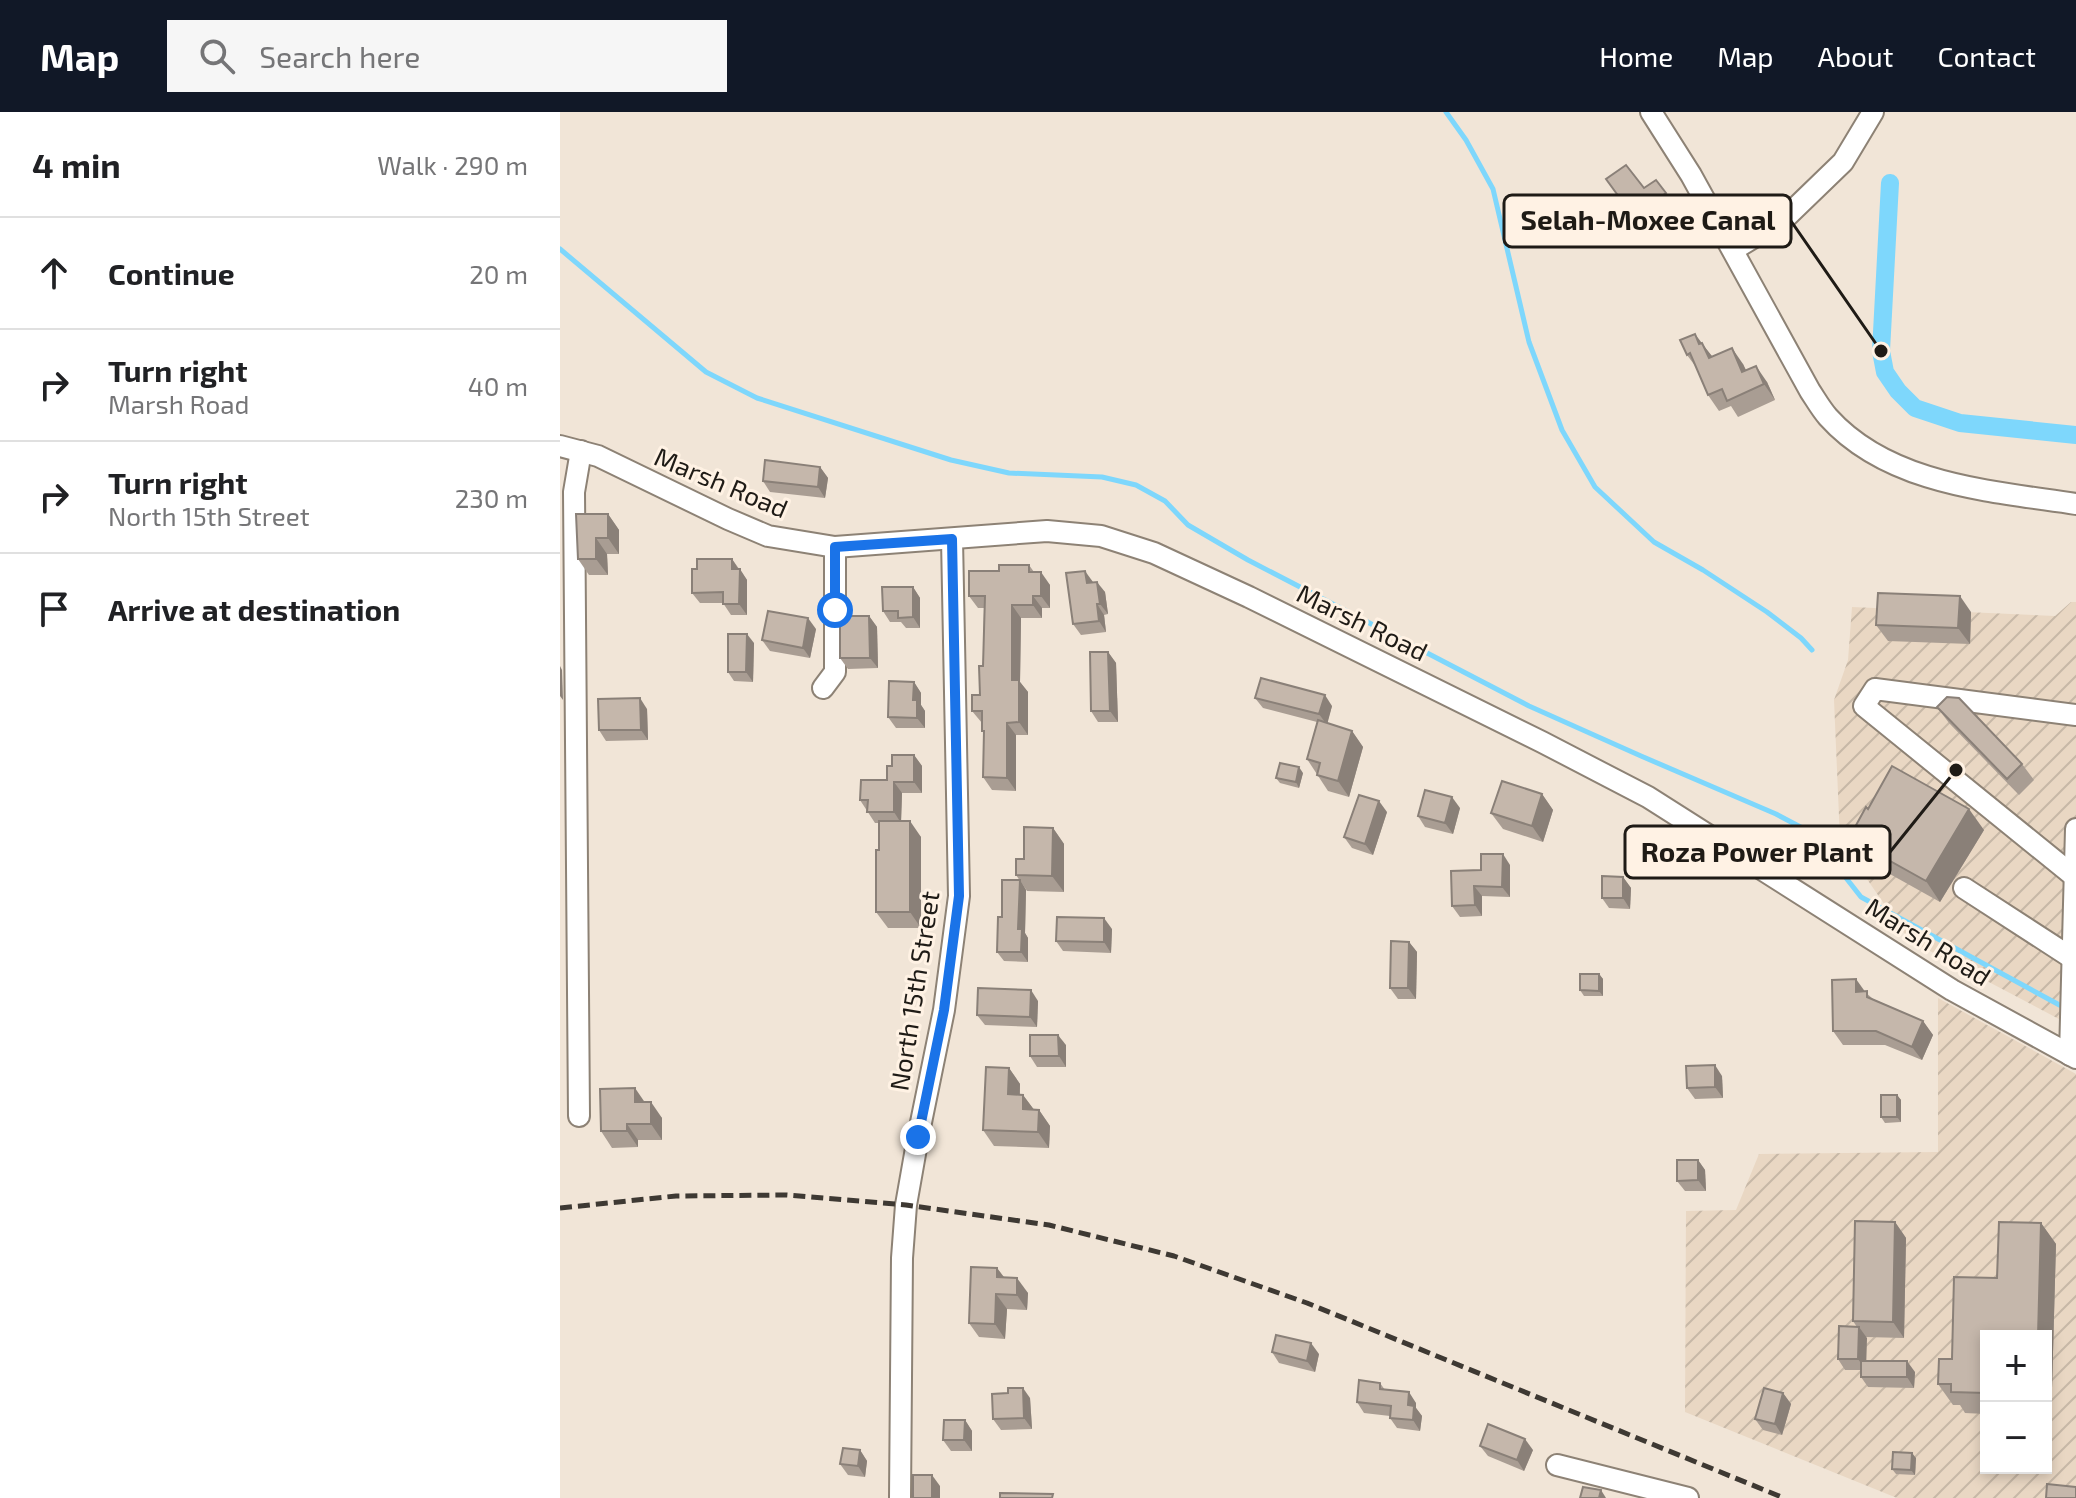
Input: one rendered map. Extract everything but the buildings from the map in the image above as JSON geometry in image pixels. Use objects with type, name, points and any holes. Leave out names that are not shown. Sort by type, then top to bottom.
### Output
[{"type":"street","points":[[1651,112],[1691,175],[1810,391],[1828,417],[1856,442],[1887,461],[1945,482],[2076,504]]},
{"type":"street","points":[[1733,250],[1784,219],[1843,162],[1873,112]]},
{"type":"street","name":"Marsh Road","points":[[560,446],[598,456],[768,536],[835,547],[1047,531],[1101,536],[1168,559],[1648,797],[1952,990],[2073,1056]]},
{"type":"street","points":[[579,1116],[574,492],[581,451]]},
{"type":"street","name":"North 15th Street","points":[[900,1498],[902,1258],[906,1205],[944,1010],[959,896],[952,539]]},
{"type":"street","points":[[823,688],[835,672],[835,547]]},
{"type":"street","points":[[2075,877],[1864,706],[1875,689],[2076,715]]},
{"type":"street","points":[[2073,1056],[2076,829]]},
{"type":"street","points":[[1964,888],[2072,958]]},
{"type":"street","points":[[1557,1465],[1688,1498]]},
{"type":"shaded area","points":[[2071,602],[2076,602],[2076,1028],[1909,940],[1840,840],[1834,700],[1848,660],[1852,607],[2055,616]]},
{"type":"shaded area","points":[[1938,998],[2076,1074],[2076,1498],[1897,1498],[1685,1412],[1686,1211],[1736,1210],[1759,1154],[1938,1152]]},
{"type":"waterway","points":[[1446,112],[1466,140],[1493,189],[1529,342],[1562,430],[1595,487],[1654,542],[1767,612],[1812,650]]},
{"type":"waterway","points":[[1890,183],[1881,351],[1885,372],[1898,391],[1915,408],[1960,423],[2076,435]]},
{"type":"waterway","points":[[560,249],[706,372],[757,398],[951,460],[1009,473],[1102,477],[1136,485],[1165,501],[1188,525],[1248,560],[1529,706],[1776,814],[1810,832],[1861,897],[2065,1008]]},
{"type":"railway","points":[[560,1208],[676,1196],[786,1195],[906,1205],[1049,1225],[1174,1256],[1307,1303],[1784,1498]]},
{"type":"place","name":"Selah-Moxee Canal","points":[[1881,351]]},
{"type":"place","name":"Roza Power Plant","points":[[1956,770]]},
{"type":"route","points":[[835,610],[835,547],[952,539],[959,896],[944,1010],[918,1137]]}]
